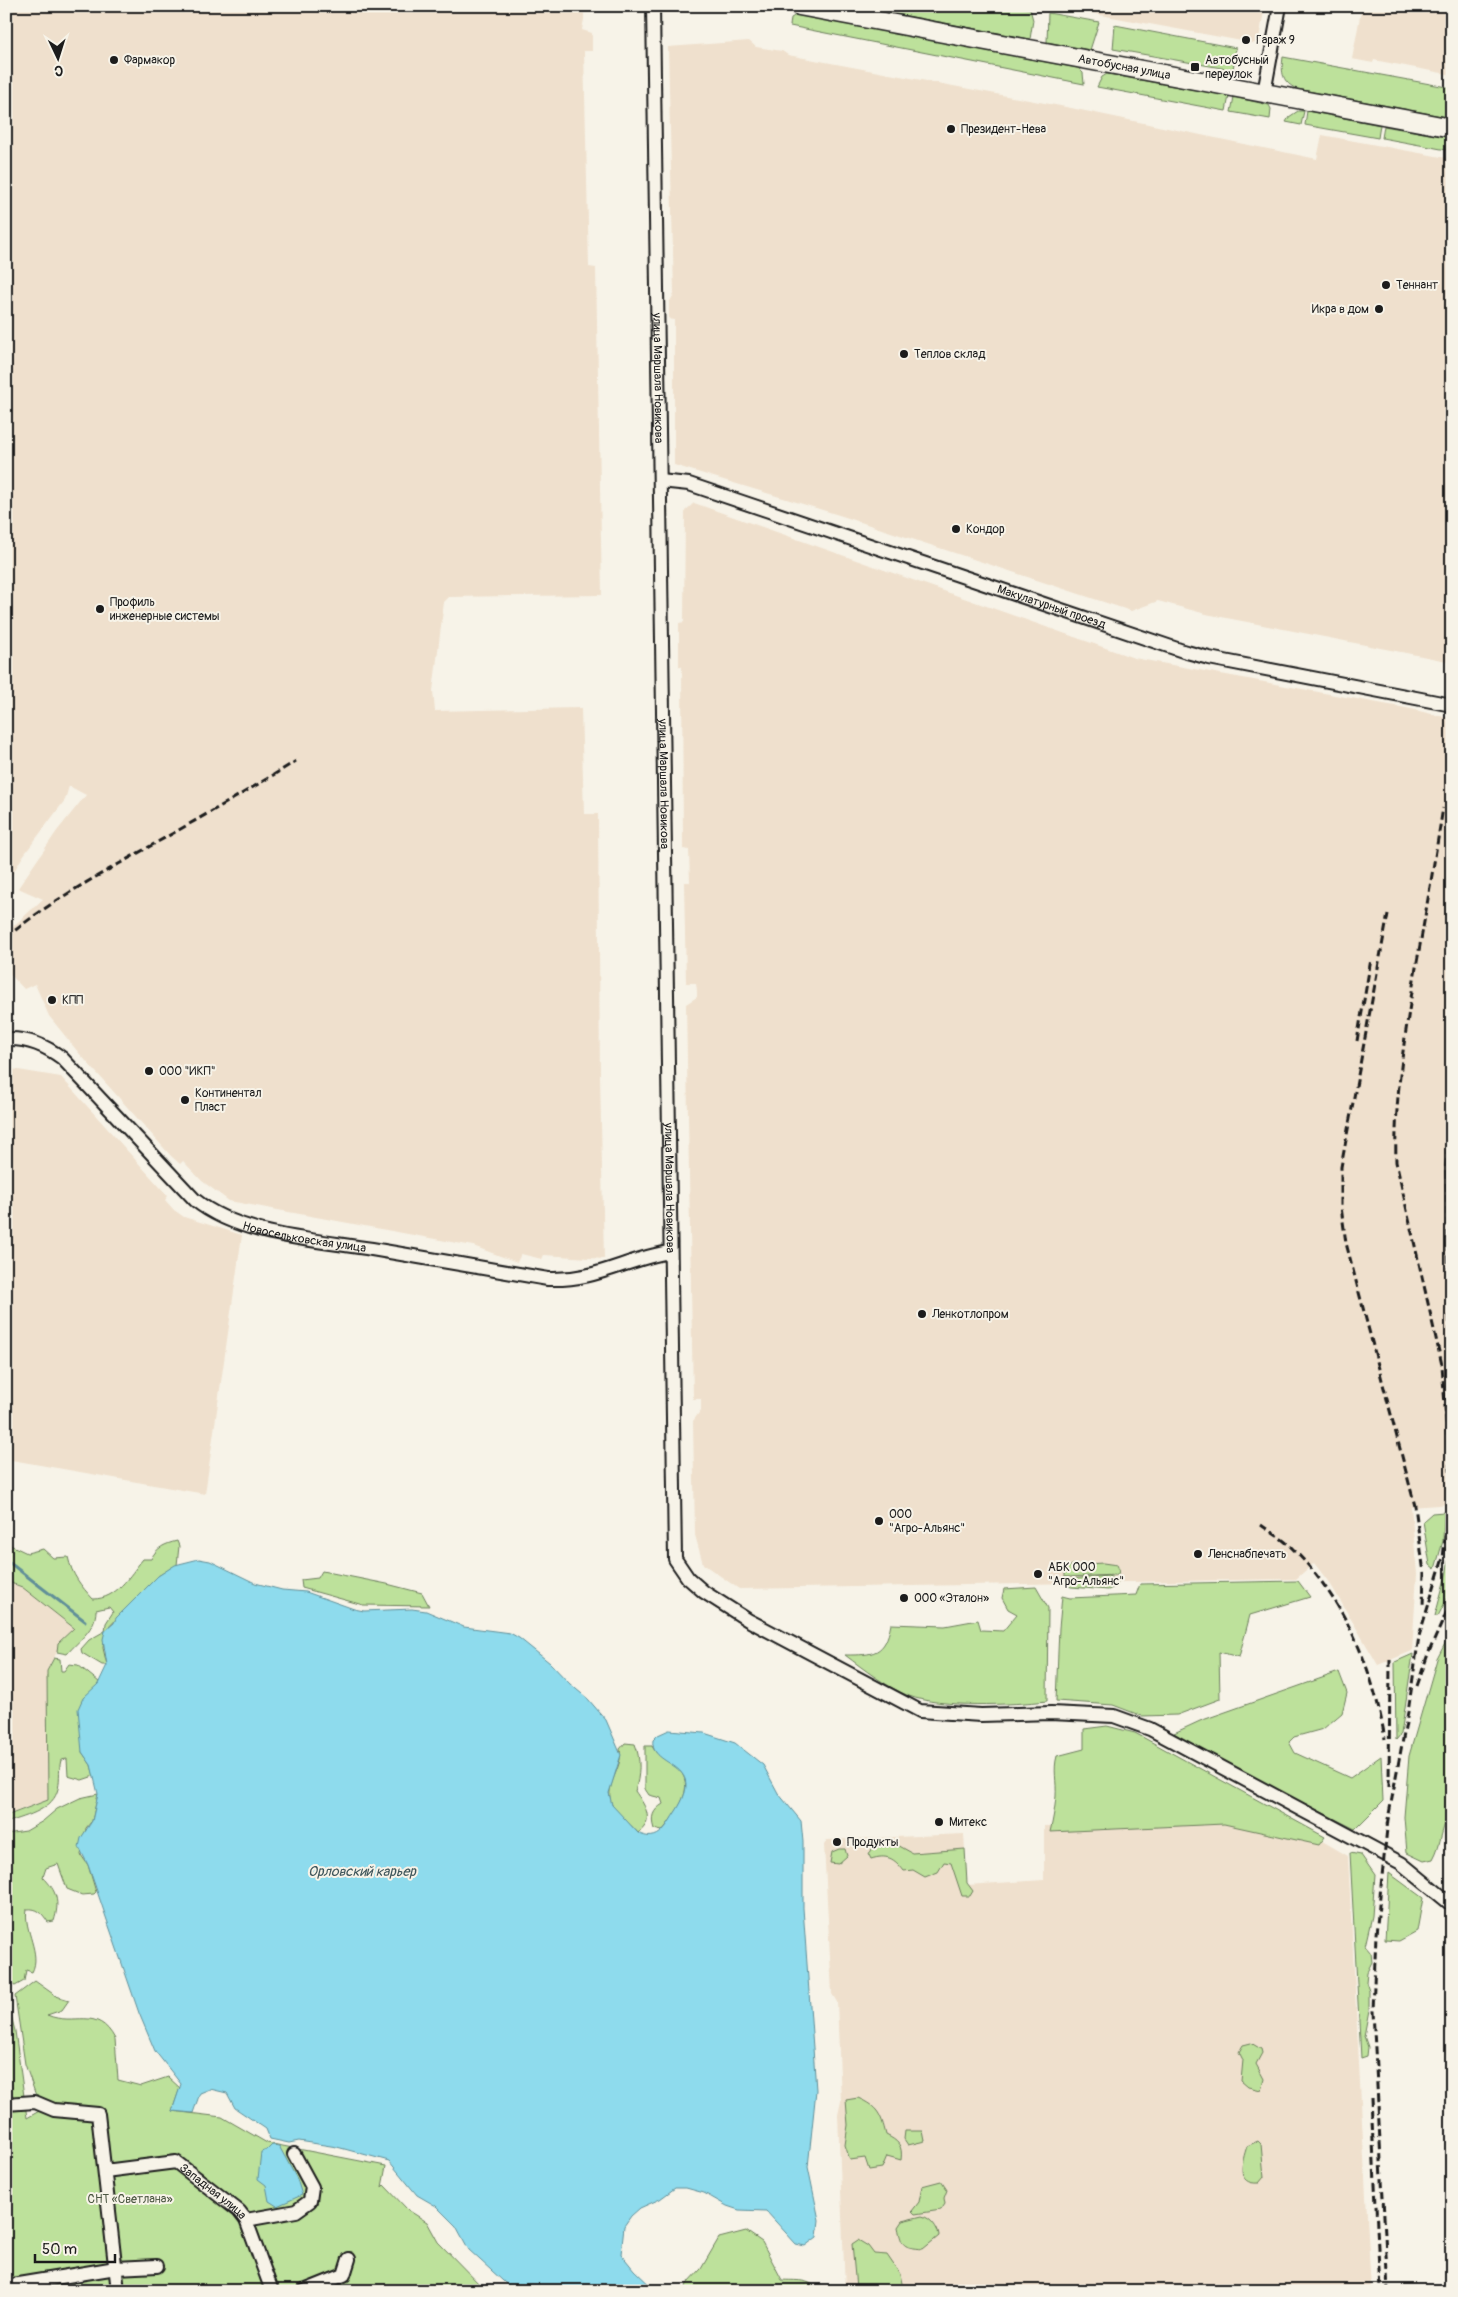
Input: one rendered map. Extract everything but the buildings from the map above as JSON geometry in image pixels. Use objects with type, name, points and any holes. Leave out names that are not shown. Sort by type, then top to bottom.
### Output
[{"type":"street","name":"улица Маршала Новикова","points":[[652,6],[674,1560],[688,1578],[704,1592],[740,1615],[920,1711],[981,1715],[1051,1713],[1114,1716],[1150,1729],[1401,1863],[1452,1906]]},
{"type":"street","name":"Автобусная улица","points":[[798,6],[1452,128]]},
{"type":"street","points":[[1264,93],[1280,6]]},
{"type":"street","name":"Макулатурный проезд","points":[[660,481],[689,484],[1183,651],[1452,705]]},
{"type":"street","name":"Новосельковская улица","points":[[6,1039],[48,1046],[62,1058],[195,1200],[215,1214],[234,1222],[302,1237],[548,1279],[569,1280],[593,1276],[657,1254],[670,1252]]},
{"type":"street","points":[[6,2104],[35,2102],[54,2110],[98,2114],[118,2291]]},
{"type":"street","points":[[246,2220],[296,2211],[310,2201],[312,2187],[294,2154]]},
{"type":"street","name":"Западная улица","points":[[105,2171],[176,2162],[239,2211],[246,2220],[272,2291]]},
{"type":"street","points":[[304,2291],[344,2275],[349,2259]]},
{"type":"street","points":[[6,2286],[116,2268],[157,2266]]},
{"type":"shaded area","points":[[6,6],[584,6],[582,30],[592,33],[592,51],[584,51],[589,267],[596,268],[602,595],[449,597],[444,602],[433,691],[435,711],[581,708],[584,814],[598,814],[600,1076],[604,1259],[544,1255],[542,1259],[521,1254],[517,1262],[473,1246],[229,1201],[202,1181],[183,1161],[180,1164],[171,1156],[78,1052],[49,1016],[35,984],[24,989],[6,970],[6,933],[43,899],[18,888],[57,831],[86,795],[69,786],[65,800],[23,856],[6,885]]},
{"type":"shaded area","points":[[1052,6],[1265,6],[1258,44]]},
{"type":"shaded area","points":[[1362,6],[1452,6],[1452,75],[1374,60],[1373,63],[1352,59]]},
{"type":"shaded area","points":[[749,41],[756,47],[782,51],[788,55],[1071,108],[1317,159],[1322,135],[1452,159],[1452,662],[1206,614],[1158,601],[1131,611],[839,515],[674,465],[674,320],[669,319],[669,303],[674,294],[668,47]]},
{"type":"shaded area","points":[[694,503],[1134,658],[1411,709],[1452,719],[1452,1504],[1411,1507],[1417,1574],[1412,1651],[1378,1665],[1331,1585],[1314,1563],[1296,1579],[739,1589],[703,1564],[695,1535],[693,1421],[701,1410],[701,1399],[693,1399],[686,1004],[697,997],[697,991],[696,983],[686,983],[684,882],[690,882],[689,850],[683,849],[682,667],[679,666],[679,623],[684,622],[685,511]]},
{"type":"shaded area","points":[[6,1068],[61,1077],[168,1196],[165,1200],[174,1210],[184,1217],[242,1235],[205,1494],[6,1459]]},
{"type":"shaded area","points":[[6,1581],[22,1587],[74,1628],[58,1643],[57,1652],[47,1671],[48,1800],[6,1815]]},
{"type":"shaded area","points":[[1226,1820],[1324,1842],[1348,1856],[1371,2291],[845,2291],[838,2115],[841,2101],[837,2002],[832,1994],[824,1845],[827,1840],[964,1834],[967,1885],[1044,1880],[1044,1826]]},
{"type":"green space","points":[[853,6],[1015,6],[1030,9],[1033,20],[1030,39]]},
{"type":"green space","points":[[1048,13],[1099,22],[1090,50],[1047,42]]},
{"type":"green space","points":[[796,15],[1078,68],[1083,73],[1084,84],[790,26],[791,18]]},
{"type":"green space","points":[[1115,25],[1236,48],[1233,70],[1113,49]]},
{"type":"green space","points":[[1283,57],[1452,88],[1452,118],[1297,89],[1285,80],[1282,68]]},
{"type":"green space","points":[[1107,74],[1229,96],[1226,111],[1097,87],[1102,77]]},
{"type":"green space","points":[[1234,97],[1269,105],[1271,109],[1270,119],[1231,112]]},
{"type":"green space","points":[[1298,111],[1304,111],[1301,125],[1286,122],[1289,117]]},
{"type":"green space","points":[[1307,111],[1380,125],[1378,138],[1305,125]]},
{"type":"green space","points":[[1384,126],[1452,138],[1452,151],[1382,138]]},
{"type":"green space","points":[[1444,1512],[1443,1541],[1435,1569],[1430,1565],[1423,1521],[1432,1513]]},
{"type":"green space","points":[[1452,1536],[1452,1589],[1438,1616],[1435,1616],[1447,1571]]},
{"type":"green space","points":[[177,1541],[179,1546],[177,1565],[158,1576],[105,1631],[106,1623],[113,1612],[109,1607],[96,1610],[90,1629],[67,1654],[57,1652],[58,1643],[74,1628],[22,1587],[6,1581],[6,1543],[27,1553],[43,1549],[53,1558],[68,1557],[78,1580],[93,1599],[101,1598],[116,1591],[143,1559],[151,1559],[162,1547]]},
{"type":"green space","points":[[1103,1563],[1117,1565],[1119,1569],[1118,1575],[1065,1577],[1065,1570],[1072,1565]]},
{"type":"green space","points":[[322,1571],[422,1593],[429,1606],[363,1605],[302,1588],[301,1580],[318,1578]]},
{"type":"green space","points":[[1108,1576],[1116,1579],[1117,1586],[1108,1590],[1071,1587],[1067,1585],[1068,1579]]},
{"type":"green space","points":[[1298,1581],[1310,1597],[1250,1615],[1239,1657],[1219,1652],[1220,1699],[1177,1715],[1142,1716],[1113,1705],[1056,1701],[1062,1596],[1070,1598],[1136,1595],[1140,1584]]},
{"type":"green space","points":[[1036,1587],[1048,1608],[1047,1701],[1015,1704],[957,1704],[923,1700],[909,1696],[892,1687],[845,1655],[864,1655],[877,1651],[885,1642],[891,1624],[945,1626],[978,1620],[981,1630],[1003,1631],[1017,1614],[1008,1609],[1002,1598],[1004,1589]]},
{"type":"green space","points":[[1452,1630],[1452,1810],[1448,1816],[1433,1859],[1424,1861],[1407,1853],[1404,1817],[1409,1756],[1437,1659]]},
{"type":"green space","points":[[105,1631],[103,1648],[107,1665],[102,1665],[82,1653],[81,1649],[89,1640]]},
{"type":"green space","points":[[1413,1654],[1401,1734],[1396,1740],[1395,1662]]},
{"type":"green space","points":[[54,1658],[60,1659],[61,1671],[64,1671],[69,1664],[78,1665],[99,1682],[82,1752],[91,1765],[94,1776],[82,1780],[68,1776],[67,1759],[61,1760],[58,1788],[54,1799],[42,1809],[28,1816],[6,1823],[6,1816],[48,1800],[47,1671]]},
{"type":"green space","points":[[1339,1672],[1347,1693],[1342,1713],[1323,1729],[1294,1737],[1289,1742],[1295,1753],[1350,1778],[1381,1756],[1383,1801],[1355,1829],[1208,1755],[1174,1733],[1200,1721]]},
{"type":"green space","points":[[1107,1726],[1135,1733],[1325,1837],[1319,1845],[1224,1824],[1050,1832],[1056,1796],[1055,1766],[1057,1756],[1084,1749],[1084,1729]]},
{"type":"green space","points":[[625,1743],[635,1744],[637,1750],[639,1768],[635,1791],[647,1812],[646,1823],[638,1833],[617,1813],[610,1798],[610,1790],[619,1763],[620,1749]]},
{"type":"green space","points":[[645,1746],[652,1746],[659,1756],[676,1767],[683,1774],[685,1782],[682,1800],[673,1817],[662,1831],[654,1829],[652,1821],[655,1811],[663,1804],[661,1798],[649,1795],[645,1789]]},
{"type":"green space","points":[[98,1794],[92,1821],[86,1828],[81,1855],[88,1865],[96,1892],[94,1894],[82,1895],[67,1889],[58,1864],[46,1868],[43,1877],[54,1892],[57,1902],[54,1921],[48,1922],[39,1912],[34,1909],[27,1909],[26,1917],[35,1957],[34,1965],[32,1972],[26,1970],[24,1981],[15,1986],[8,1983],[6,1834],[26,1831],[43,1821],[57,1809],[80,1798]]},
{"type":"green space","points":[[894,1843],[912,1853],[965,1849],[967,1883],[973,1891],[970,1896],[962,1896],[951,1863],[944,1862],[938,1872],[925,1877],[913,1870],[904,1871],[890,1858],[871,1859],[869,1855],[874,1845]]},
{"type":"green space","points":[[845,1849],[847,1856],[838,1864],[830,1863],[832,1852]]},
{"type":"green space","points":[[1350,1853],[1361,1855],[1375,1875],[1372,1916],[1365,1946],[1371,1953],[1372,1962],[1367,1972],[1366,1982],[1369,1991],[1369,2010],[1364,2036],[1368,2047],[1367,2056],[1361,2058]]},
{"type":"green space","points":[[1389,1873],[1423,1898],[1417,1931],[1399,1941],[1385,1940]]},
{"type":"green space","name":"СНТ «Светлана»","points":[[35,1981],[56,1996],[69,2000],[62,2010],[47,2015],[57,2018],[93,2020],[101,2023],[108,2029],[115,2039],[118,2080],[141,2086],[168,2077],[180,2088],[172,2111],[222,2117],[267,2143],[386,2166],[382,2187],[384,2185],[408,2210],[427,2222],[438,2242],[486,2291],[6,2291],[6,1996],[15,2031],[27,2118],[41,2110],[25,2064],[15,1996]]},
{"type":"green space","points":[[1251,2043],[1261,2049],[1262,2053],[1256,2064],[1264,2079],[1261,2090],[1248,2087],[1241,2081],[1243,2060],[1239,2052],[1243,2045]]},
{"type":"green space","points":[[858,2098],[878,2112],[886,2135],[899,2144],[901,2160],[887,2156],[882,2168],[869,2170],[865,2158],[850,2160],[845,2145],[848,2125],[846,2100]]},
{"type":"green space","points":[[905,2131],[923,2131],[925,2141],[908,2145],[904,2139]]},
{"type":"green space","points":[[1258,2141],[1261,2144],[1264,2177],[1259,2183],[1251,2183],[1243,2176],[1243,2159],[1247,2146]]},
{"type":"green space","points":[[941,2181],[947,2190],[944,2198],[945,2204],[941,2210],[915,2214],[912,2211],[919,2202],[922,2186]]},
{"type":"green space","points":[[922,2216],[933,2224],[939,2236],[923,2249],[904,2245],[898,2227],[902,2221]]},
{"type":"green space","points":[[746,2231],[762,2242],[782,2280],[807,2282],[815,2287],[817,2291],[685,2291],[687,2284],[701,2269],[719,2238]]},
{"type":"green space","points":[[858,2240],[868,2246],[874,2254],[887,2255],[900,2274],[903,2288],[873,2292],[856,2288],[852,2244]]},
{"type":"water","name":"Орловский карьер","points":[[199,1559],[210,1561],[255,1583],[282,1590],[306,1592],[354,1609],[364,1611],[412,1609],[426,1611],[464,1627],[510,1633],[519,1638],[550,1663],[588,1699],[606,1720],[621,1755],[609,1793],[612,1805],[641,1835],[651,1836],[660,1833],[676,1811],[684,1794],[686,1782],[682,1774],[654,1749],[653,1740],[658,1735],[669,1730],[704,1733],[735,1743],[763,1765],[778,1793],[801,1821],[803,1842],[803,1908],[816,2090],[808,2167],[819,2220],[817,2237],[805,2246],[796,2244],[766,2211],[739,2210],[727,2206],[704,2193],[686,2188],[675,2188],[660,2199],[640,2208],[624,2226],[621,2254],[634,2270],[656,2291],[514,2291],[469,2250],[456,2226],[436,2206],[417,2195],[389,2161],[337,2147],[299,2141],[289,2143],[270,2139],[266,2129],[235,2108],[227,2093],[210,2089],[200,2093],[193,2113],[172,2111],[181,2084],[155,2051],[139,2013],[88,1865],[79,1847],[81,1838],[92,1821],[98,1794],[91,1765],[82,1752],[78,1709],[83,1698],[98,1684],[107,1665],[103,1639],[105,1631],[158,1576],[175,1565]]},
{"type":"water","points":[[272,2145],[279,2146],[297,2179],[302,2195],[277,2206],[269,2201],[266,2185],[258,2179],[261,2152],[267,2150]]},
{"type":"waterway","points":[[6,1560],[85,1621]]},
{"type":"railway","points":[[6,938],[48,906],[78,887],[296,761]]},
{"type":"railway","points":[[1387,1825],[1408,1712],[1419,1636],[1443,1558],[1451,1485],[1442,1365],[1396,1162],[1398,1091],[1404,1044],[1443,808]]},
{"type":"railway","points":[[1388,914],[1341,1167],[1341,1207],[1346,1243],[1415,1506],[1424,1573],[1423,1607]]},
{"type":"railway","points":[[1357,1041],[1371,959]]},
{"type":"railway","points":[[1451,1395],[1446,1166],[1452,1087]]},
{"type":"railway","points":[[1261,1525],[1288,1545],[1310,1568],[1327,1589],[1341,1612],[1364,1660],[1380,1712],[1385,1739]]},
{"type":"railway","points":[[1417,1686],[1428,1654],[1452,1600]]},
{"type":"railway","points":[[1389,1787],[1390,1659]]},
{"type":"railway","points":[[1388,1819],[1376,1934],[1373,2011],[1388,2291]]},
{"type":"railway","points":[[1371,2098],[1380,2291]]},
{"type":"place","name":"Гараж 9","points":[[1246,40]]},
{"type":"place","name":"Фармакор","points":[[114,60]]},
{"type":"place","name":"Автобусный переулок","points":[[1195,67]]},
{"type":"place","name":"Президент-Нева","points":[[951,129]]},
{"type":"place","name":"Теннант","points":[[1386,285]]},
{"type":"place","name":"Икра в дом","points":[[1379,309]]},
{"type":"place","name":"Теплов склад","points":[[904,354]]},
{"type":"place","name":"Кондор","points":[[956,529]]},
{"type":"place","name":"Профиль инженерные системы","points":[[100,609]]},
{"type":"place","name":"КПП","points":[[52,1000]]},
{"type":"place","name":"ООО \"ИКП\"","points":[[149,1071]]},
{"type":"place","name":"Континентал Пласт","points":[[185,1100]]},
{"type":"place","name":"Ленкотлопром","points":[[922,1314]]},
{"type":"place","name":"ООО \"Агро-Альянс\"","points":[[879,1521]]},
{"type":"place","name":"Ленснабпечать","points":[[1198,1554]]},
{"type":"place","name":"АБК ООО \"Агро-Альянс\"","points":[[1038,1574]]},
{"type":"place","name":"ООО «Эталон»","points":[[904,1598]]},
{"type":"place","name":"Митекс","points":[[939,1822]]},
{"type":"place","name":"Продукты","points":[[837,1842]]}]
